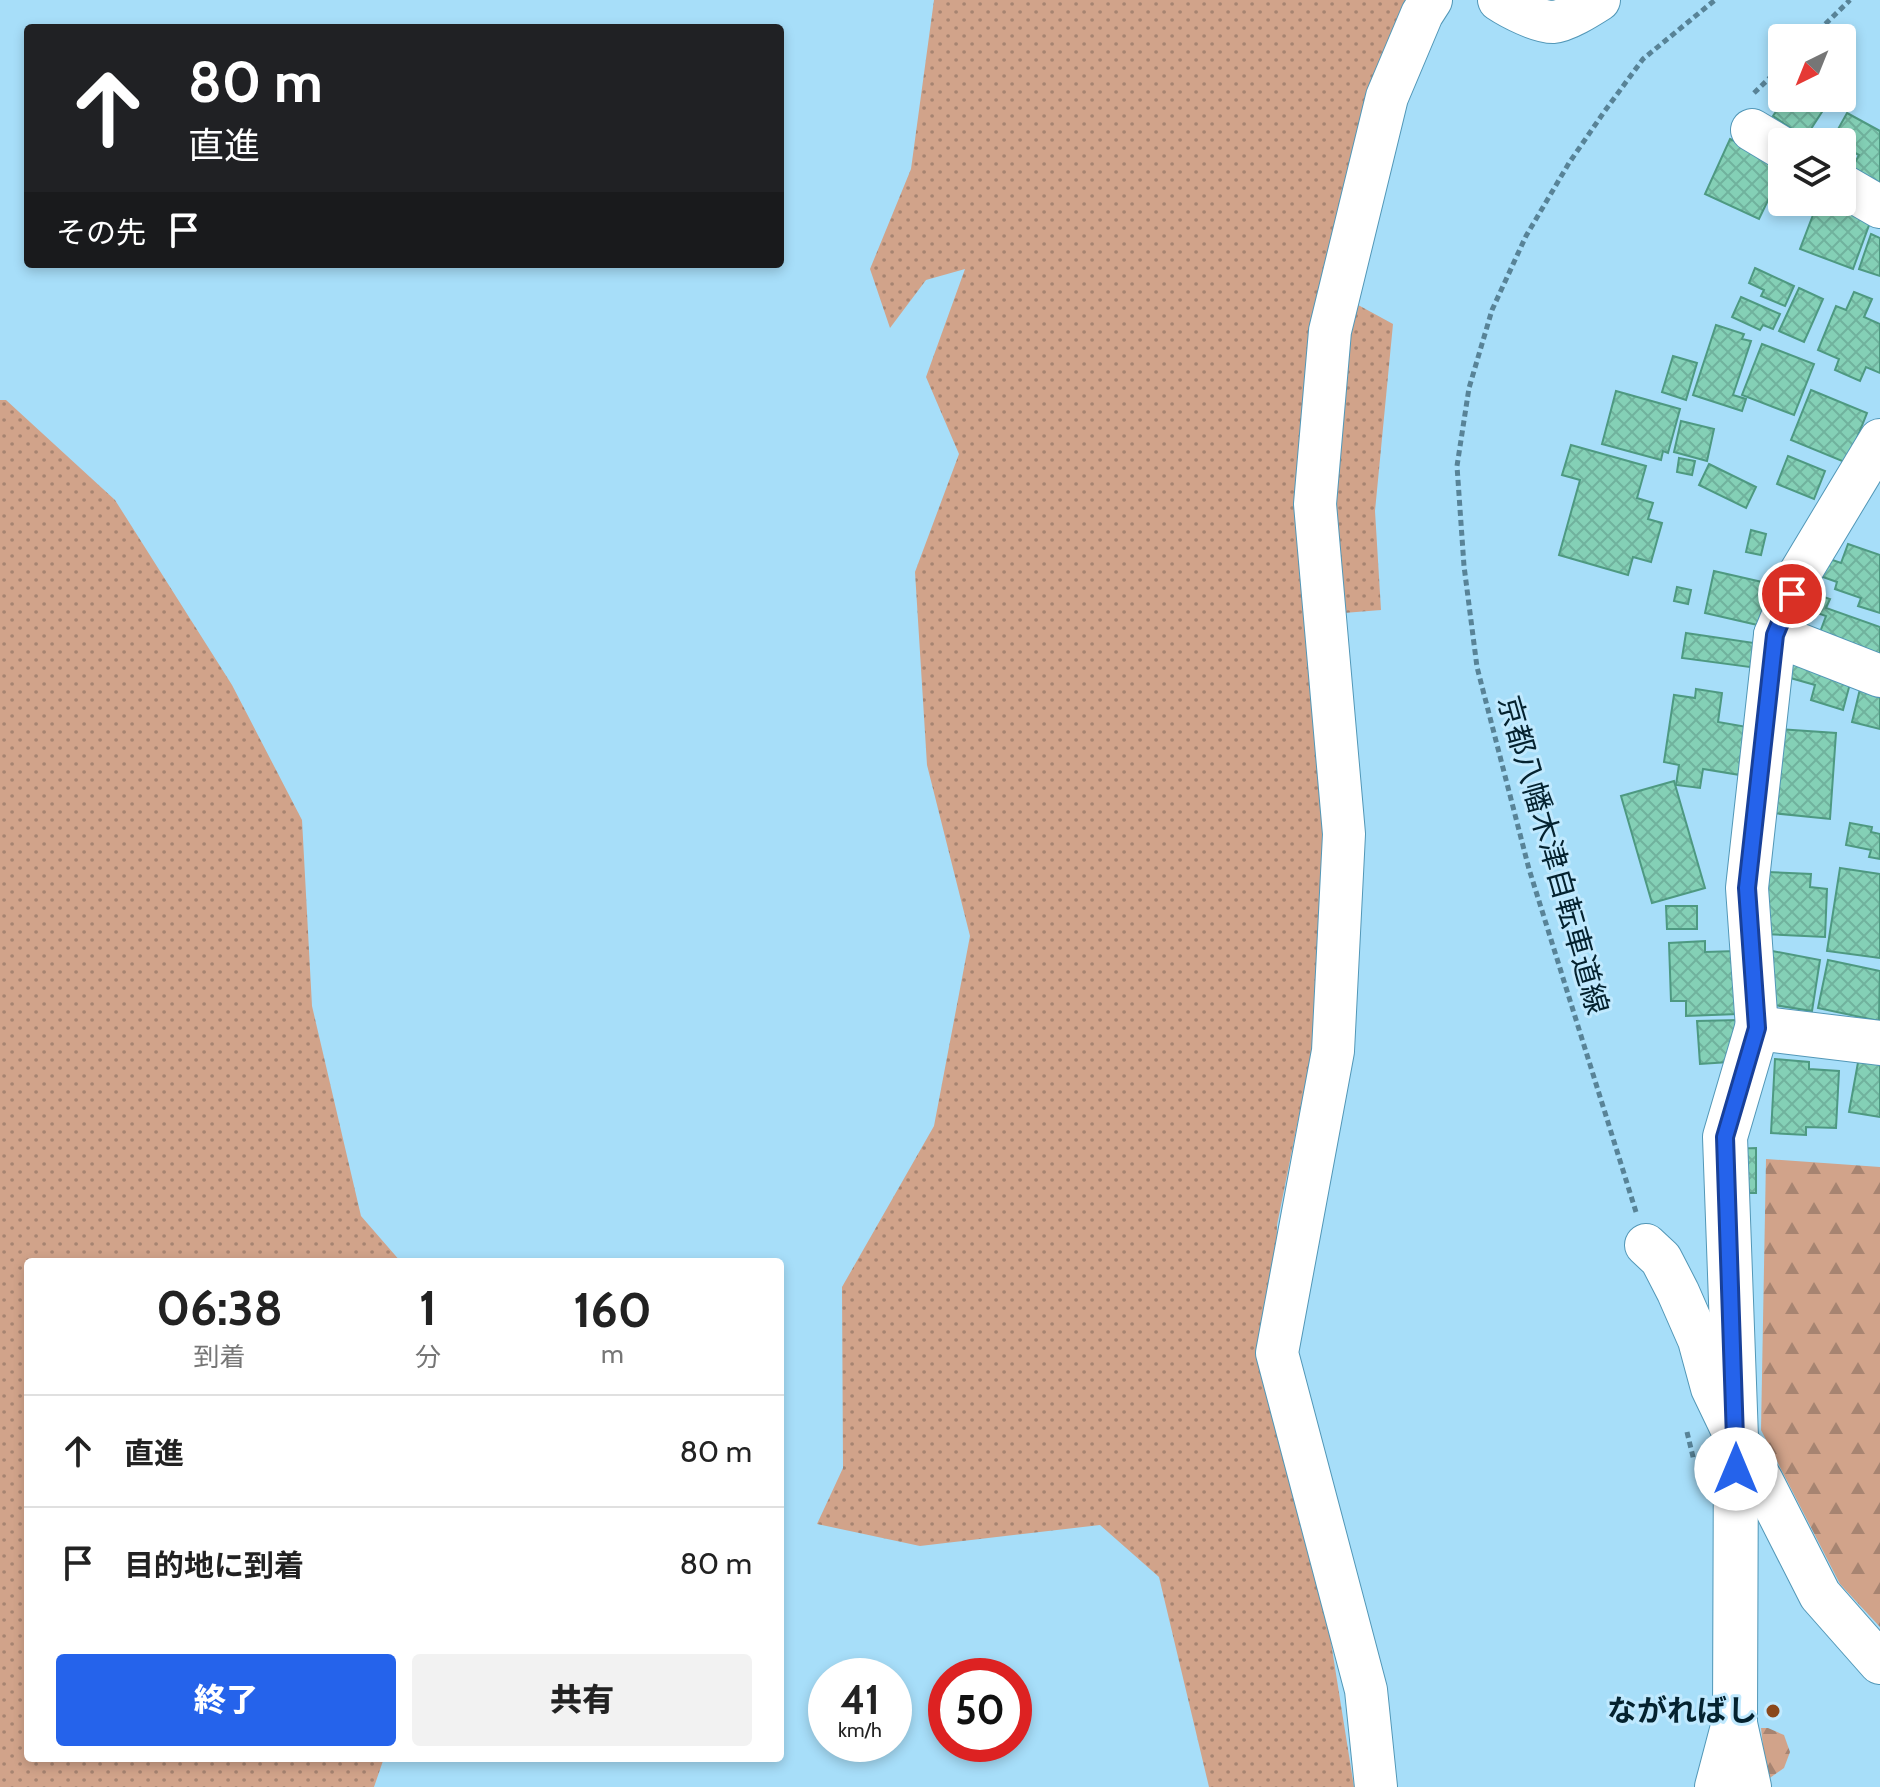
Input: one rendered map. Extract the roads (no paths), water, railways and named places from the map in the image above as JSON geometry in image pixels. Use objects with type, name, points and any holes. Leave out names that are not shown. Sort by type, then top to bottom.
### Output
[{"type":"main road","points":[[1717,1787],[1735,1719],[1736,1438],[1725,1137],[1757,1028],[1880,1043]]},
{"type":"street","points":[[1376,1787],[1366,1690],[1277,1353],[1333,1051],[1344,834],[1315,504],[1330,331],[1387,97],[1422,14],[1431,0]]},
{"type":"street","points":[[1499,0],[1518,12],[1552,22],[1580,12],[1599,0]]},
{"type":"street","points":[[1856,193],[1880,207]]},
{"type":"street","points":[[1757,1028],[1747,888],[1775,635],[1800,573],[1880,440]]},
{"type":"street","points":[[1775,635],[1880,676]]},
{"type":"street","points":[[1646,1245],[1661,1259],[1678,1292],[1699,1340],[1712,1388],[1820,1595],[1880,1663]]},
{"type":"street","points":[[1735,1719],[1750,1787]]},
{"type":"place","name":"ながればし","points":[[1773,1711]]}]
